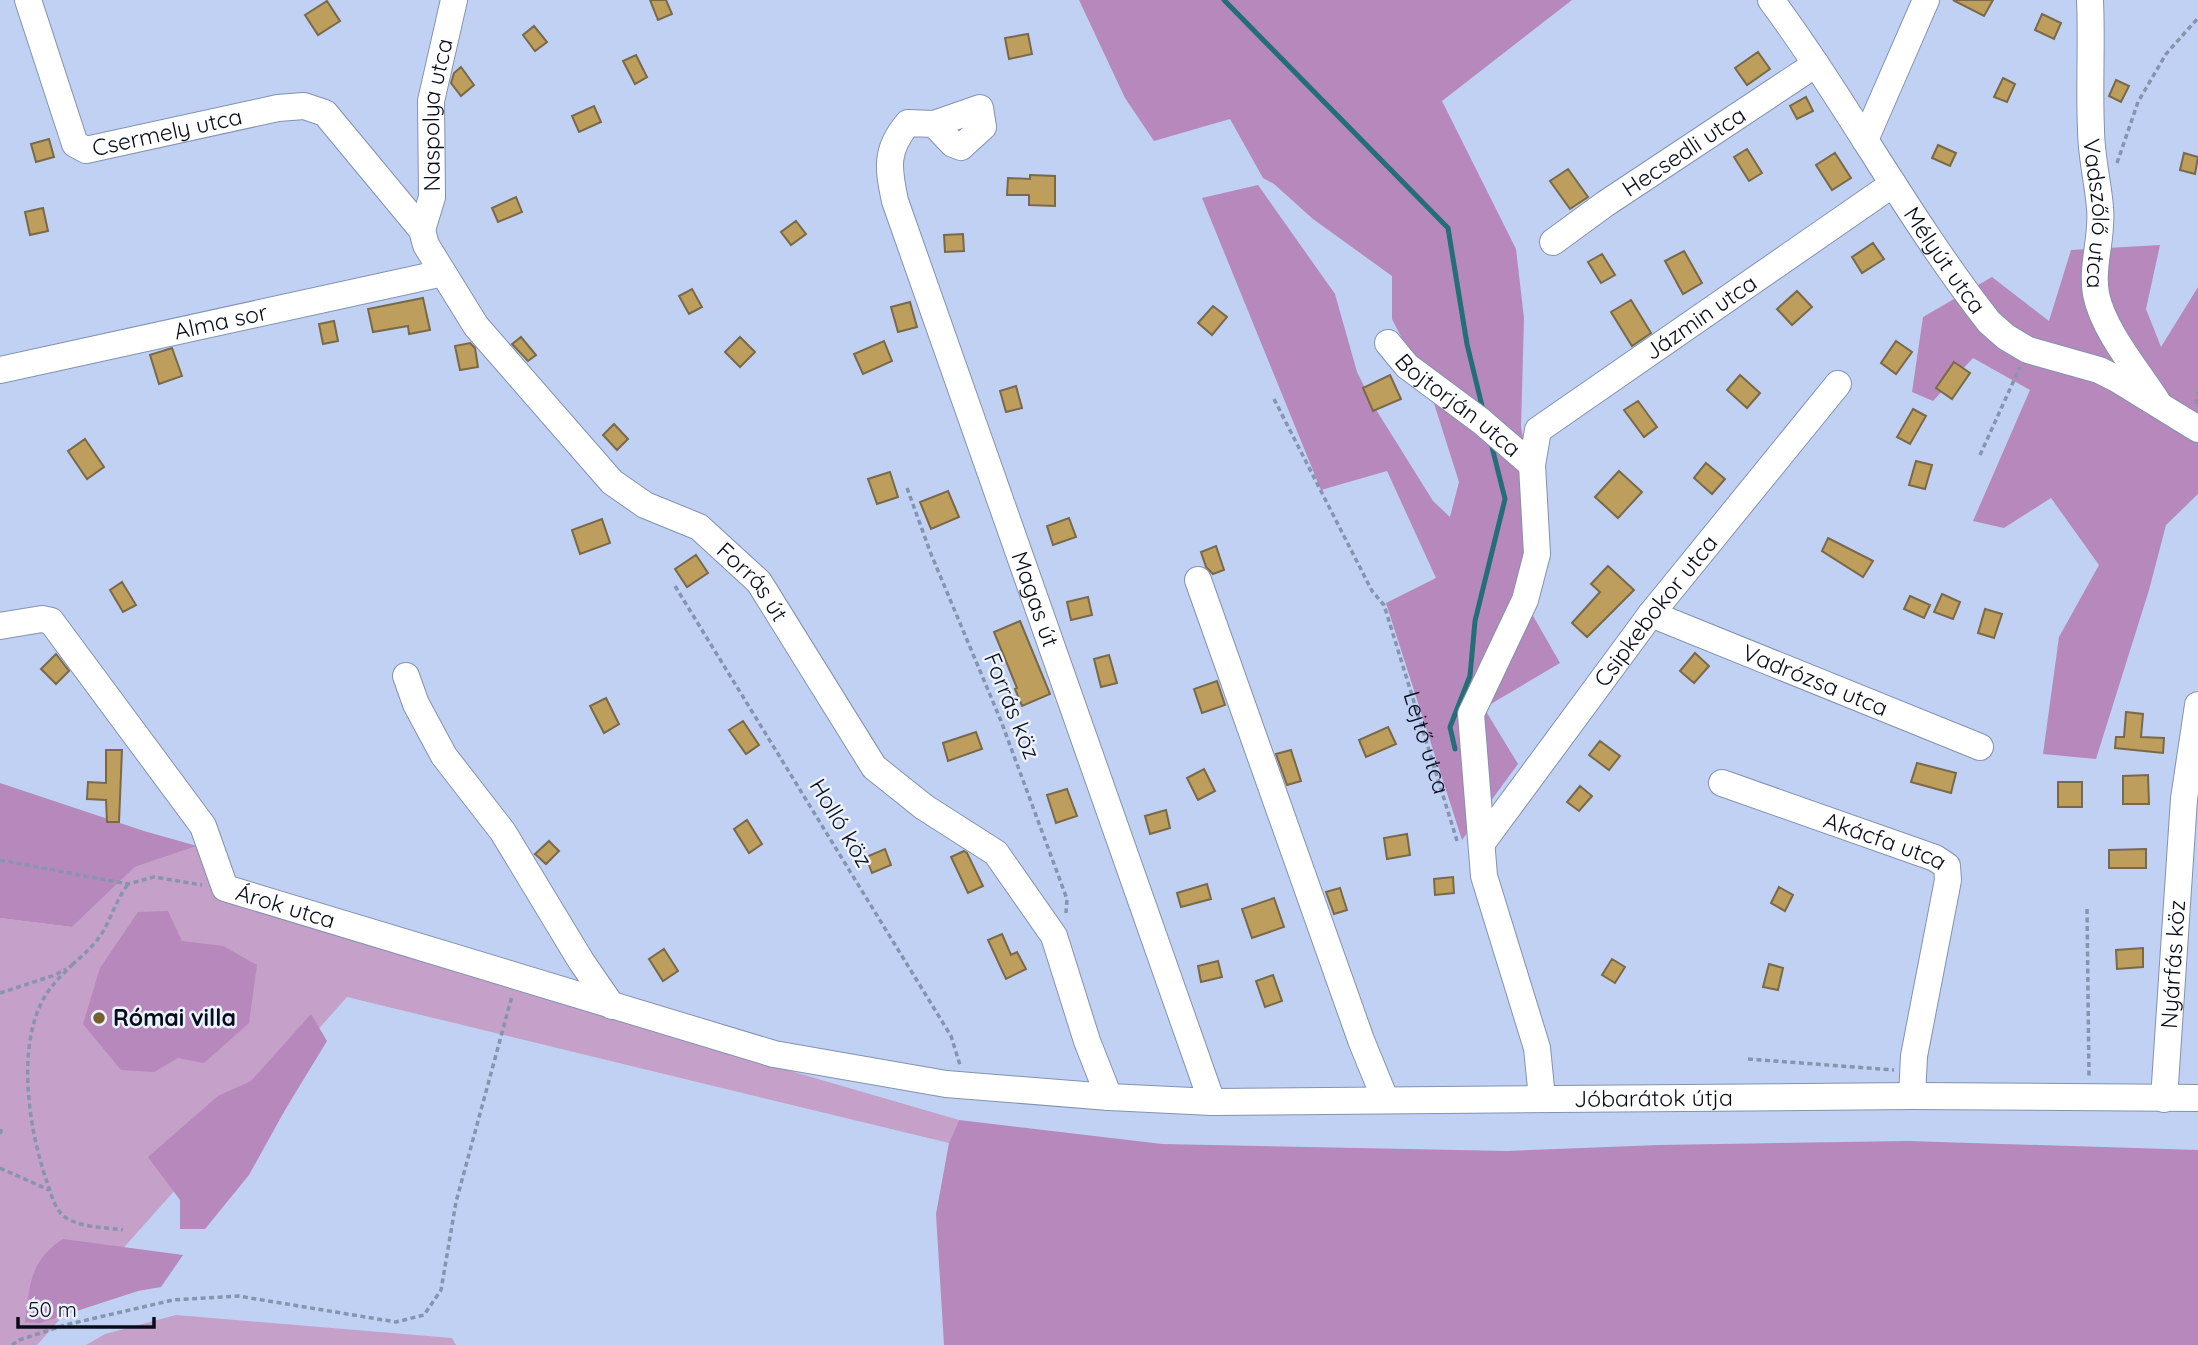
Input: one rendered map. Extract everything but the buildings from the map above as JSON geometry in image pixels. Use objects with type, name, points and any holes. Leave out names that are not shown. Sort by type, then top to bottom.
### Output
[{"type":"street","name":"Csermely utca","points":[[28,0],[75,144],[86,150],[278,108],[304,106],[325,113]]},
{"type":"street","name":"Naspolya utca","points":[[422,230],[432,197],[430,101],[454,0]]},
{"type":"street","name":"Mélyút utca","points":[[1771,0],[1816,64],[1892,184],[1989,322],[2006,337],[2028,349],[2099,370],[2198,429]]},
{"type":"street","points":[[1865,140],[1927,0]]},
{"type":"street","name":"Vadszőlő utca","points":[[2090,0],[2090,127],[2101,210],[2095,265],[2096,295],[2107,324],[2161,408]]},
{"type":"street","name":"Hecsedli utca","points":[[1553,242],[1605,204],[1816,64]]},
{"type":"street","name":"Forrás út","points":[[325,113],[422,230],[426,245],[476,326],[612,482],[645,505],[699,527],[759,582],[874,766],[925,807],[996,853],[1054,936],[1087,1041],[1109,1097]]},
{"type":"street","name":"Magas út","points":[[934,124],[908,123],[896,137],[887,168],[895,201],[1212,1102]]},
{"type":"street","name":"Jázmin utca","points":[[1542,1098],[1536,1048],[1484,876],[1470,846],[1471,714],[1525,600],[1537,554],[1532,465],[1538,430],[1892,184]]},
{"type":"street","name":"Alma sor","points":[[0,370],[443,273]]},
{"type":"street","name":"Bojtorján utca","points":[[1388,343],[1407,366],[1481,421],[1532,465]]},
{"type":"street","name":"Csipkebokor utca","points":[[1470,846],[1651,614],[1838,384]]},
{"type":"street","points":[[1198,580],[1361,1040],[1385,1099]]},
{"type":"street","name":"Vadrózsa utca","points":[[1651,614],[1980,747]]},
{"type":"street","name":"Árok utca","points":[[0,626],[43,619],[51,621],[203,826],[225,888],[774,1054],[946,1084],[967,1084]]},
{"type":"street","points":[[406,676],[416,704],[444,756],[503,832],[581,961],[612,1006]]},
{"type":"street","name":"Nyárfás köz","points":[[2164,1099],[2184,799],[2198,705]]},
{"type":"street","name":"Akácfa utca","points":[[1722,783],[1935,858],[1947,866],[1948,880],[1914,1056],[1913,1084]]},
{"type":"street","name":"Jóbarátok útja","points":[[967,1084],[1109,1097],[1212,1102],[1542,1098],[1913,1084],[2090,1096],[2198,1098]]},
{"type":"path","points":[[2116,167],[2138,102],[2166,54],[2198,18]]},
{"type":"path","points":[[1980,455],[2028,349]]},
{"type":"path","name":"Lejtő utca","points":[[1274,399],[1372,591],[1384,605],[1470,846]]},
{"type":"path","name":"Forrás köz","points":[[907,488],[931,554],[1001,721],[1067,899],[1066,918],[1054,936]]},
{"type":"path","name":"Holló köz","points":[[675,586],[950,1036],[967,1084]]},
{"type":"path","points":[[0,860],[128,884],[154,877],[225,888]]},
{"type":"path","points":[[122,1230],[83,1225],[66,1218],[57,1209],[38,1157],[29,1101],[32,1029],[39,1007],[55,981],[95,944],[118,897],[128,884]]},
{"type":"path","points":[[2087,909],[2090,1096]]},
{"type":"path","points":[[0,993],[55,975],[73,964]]},
{"type":"path","points":[[12,1345],[19,1340],[65,1325],[173,1300],[238,1296],[396,1322],[424,1315],[441,1290],[456,1202],[518,977]]},
{"type":"path","points":[[1748,1059],[1913,1084]]},
{"type":"path","points":[[0,1134],[2,1128]]},
{"type":"path","points":[[0,1168],[50,1191]]},
{"type":"shaded area","points":[[1079,0],[1572,0],[1442,101],[1516,249],[1524,318],[1521,427],[1541,538],[1528,607],[1560,663],[1484,708],[1518,764],[1462,840],[1386,603],[1436,578],[1387,471],[1321,490],[1202,198],[1258,185],[1335,294],[1357,372],[1375,408],[1433,501],[1450,517],[1459,482],[1432,397],[1392,319],[1392,276],[1313,219],[1274,184],[1263,178],[1230,119],[1154,141],[1125,98]]},
{"type":"shaded area","points":[[2160,245],[2146,309],[2161,347],[2198,287],[2198,494],[2166,525],[2149,590],[2096,759],[2043,754],[2059,637],[2099,565],[2051,498],[2004,528],[1973,521],[2030,390],[1973,358],[1933,401],[1912,392],[1923,317],[1992,277],[2049,321],[2071,250]]},
{"type":"shaded area","points":[[0,783],[197,846],[135,867],[72,927],[0,918]]},
{"type":"shaded area","points":[[197,846],[225,888],[777,1067],[959,1120],[949,1143],[347,997],[37,1345],[0,1345],[0,918],[72,927],[135,867]]},
{"type":"shaded area","points":[[168,911],[182,941],[223,946],[257,965],[249,1023],[204,1063],[178,1058],[154,1072],[121,1070],[83,1024],[100,968],[138,912]]},
{"type":"shaded area","points":[[311,1014],[327,1041],[249,1175],[205,1229],[180,1229],[180,1200],[148,1157],[218,1096],[251,1081]]},
{"type":"shaded area","points":[[959,1120],[1162,1144],[1507,1151],[1659,1145],[1908,1141],[2198,1150],[2198,1345],[944,1345],[936,1214],[949,1143]]},
{"type":"shaded area","points":[[63,1239],[183,1255],[161,1287],[138,1291],[40,1323],[25,1322],[30,1285],[37,1265],[52,1247]]},
{"type":"shaded area","points":[[176,1315],[452,1338],[456,1345],[86,1345],[105,1334]]},
{"type":"waterway","points":[[1224,0],[1448,228],[1467,344],[1483,410]]},
{"type":"waterway","points":[[1455,749],[1450,727],[1470,676],[1475,621],[1505,499],[1491,443]]},
{"type":"place","name":"Római villa","points":[[99,1018]]}]
